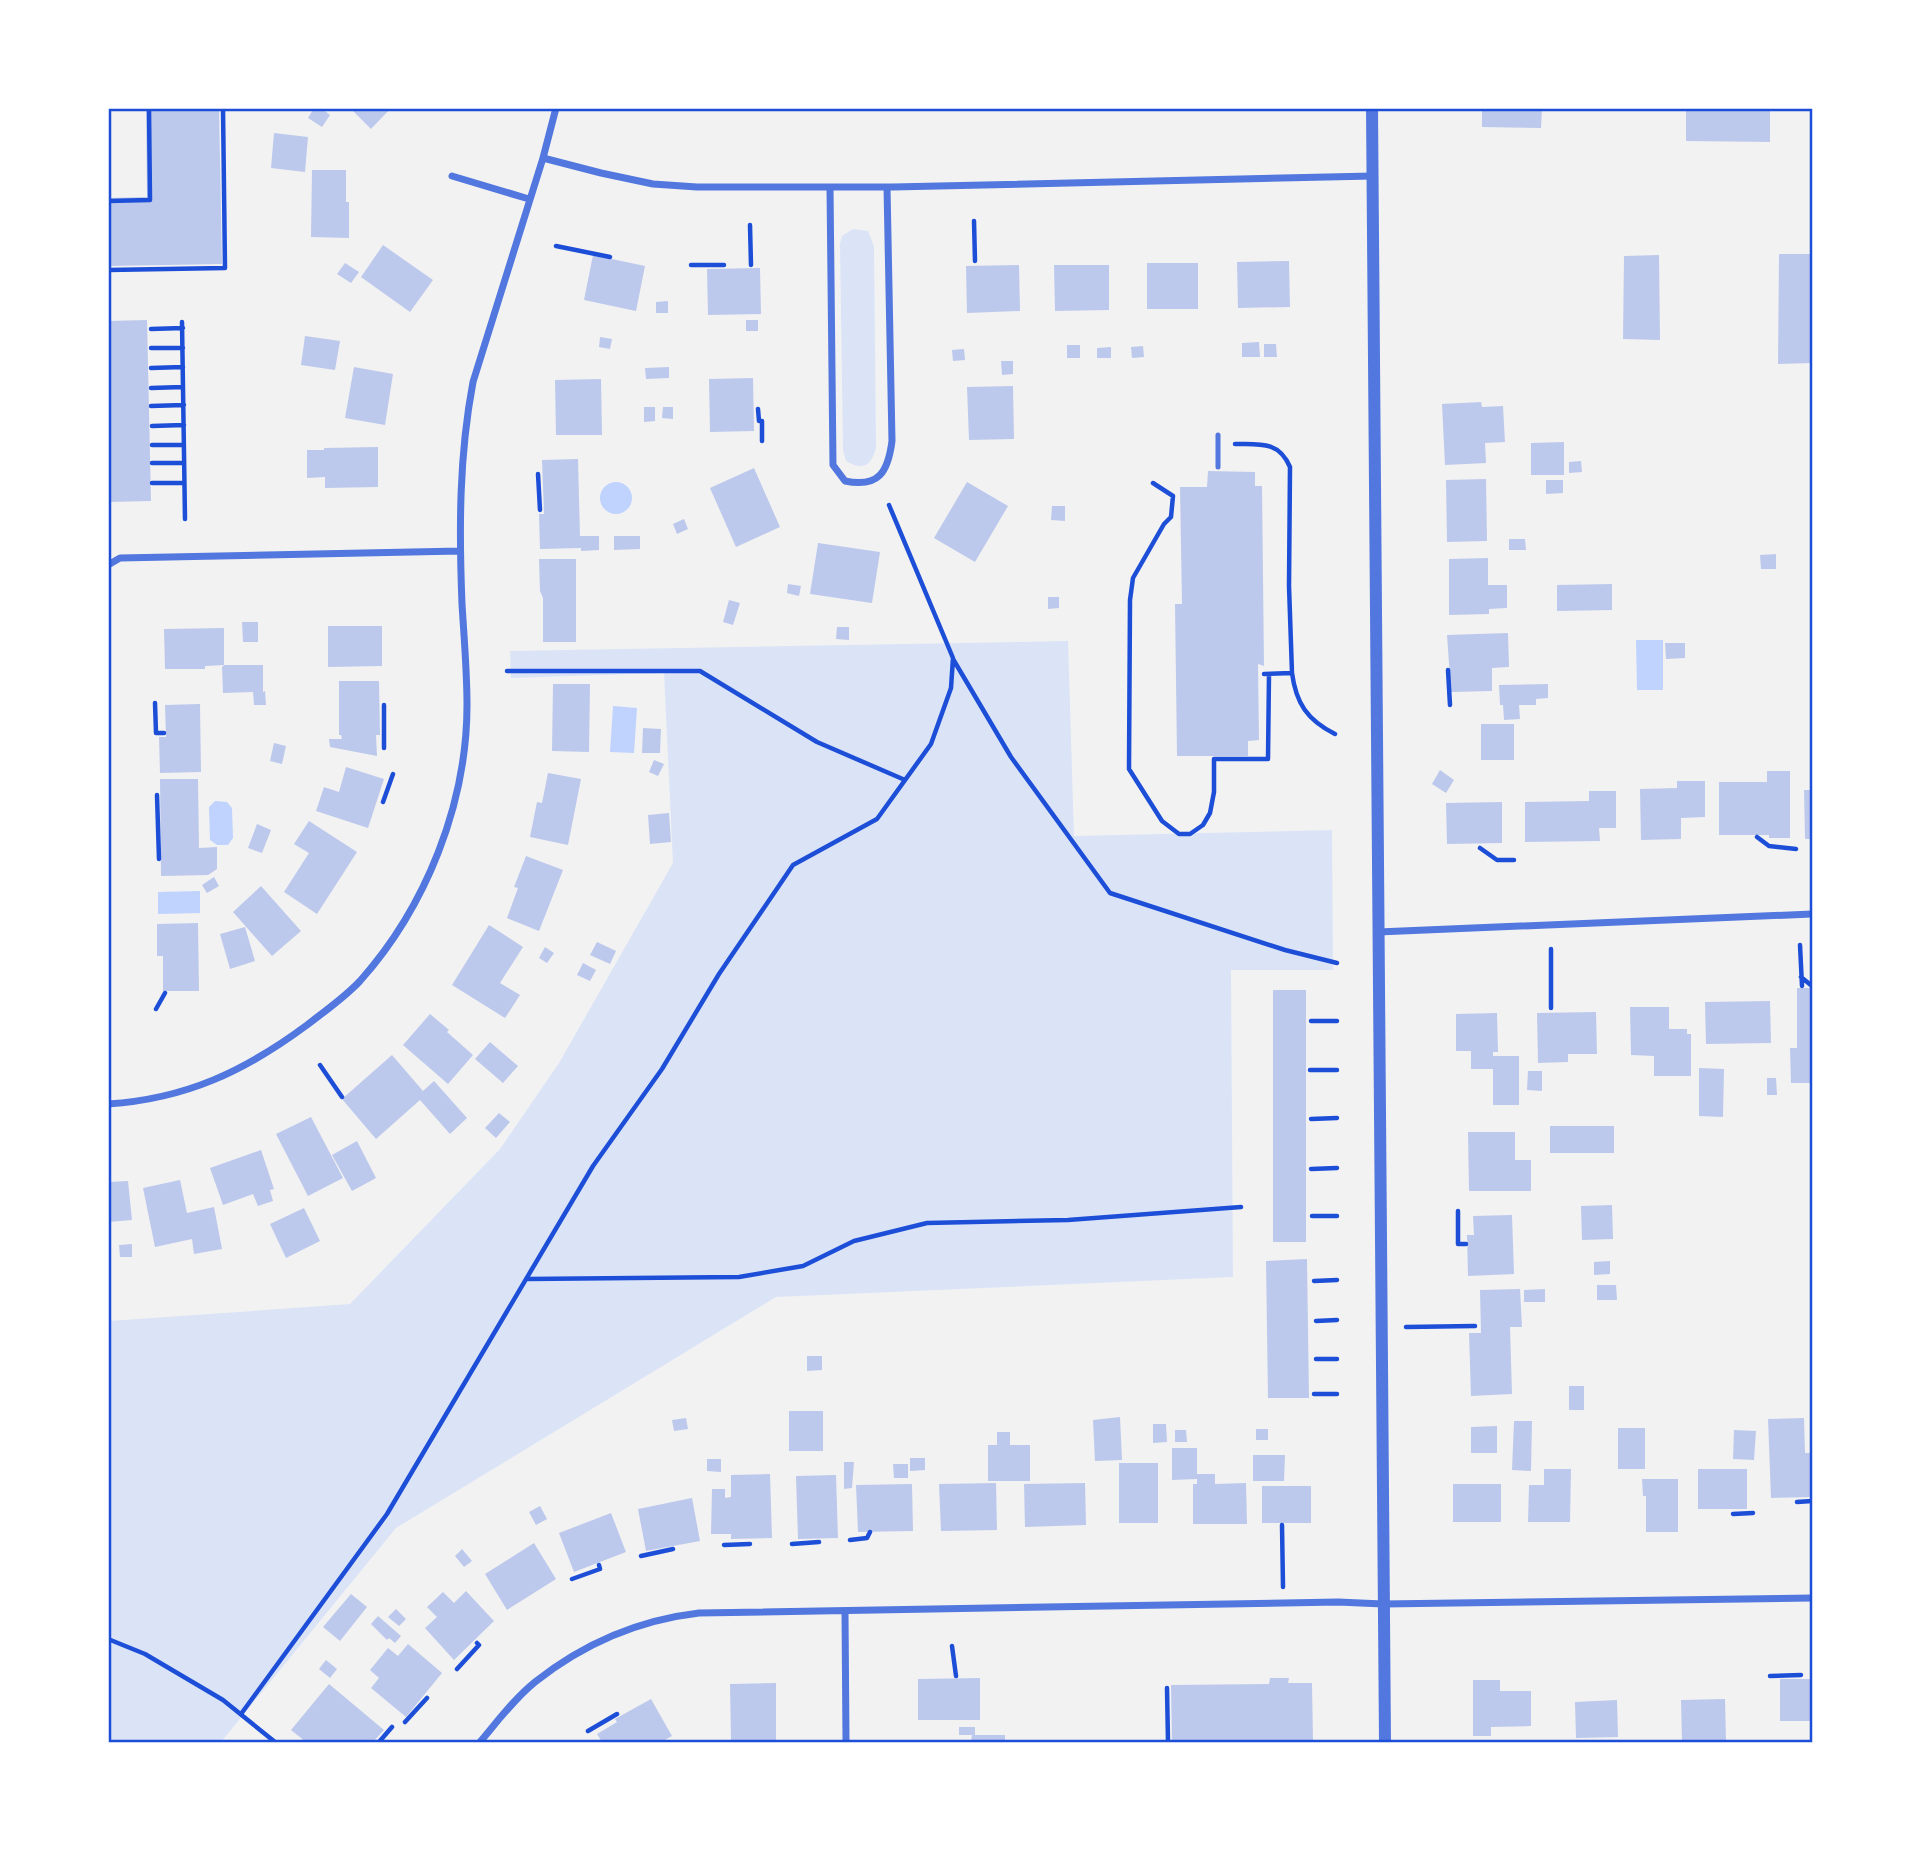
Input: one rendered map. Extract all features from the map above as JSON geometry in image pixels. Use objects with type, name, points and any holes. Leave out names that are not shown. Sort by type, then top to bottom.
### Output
[{"type":"street","points":[[108,1104],[134,1103],[176,1094],[253,1062],[340,1000],[377,960],[423,888],[441,846],[462,762],[467,705],[460,497],[467,413],[473,382],[556,108]]},
{"type":"street","points":[[1372,108],[1385,1742]]},
{"type":"street","points":[[543,158],[653,184],[713,187],[887,187],[1373,176]]},
{"type":"street","points":[[452,176],[529,199]]},
{"type":"street","points":[[830,187],[832,455],[833,465],[839,474],[845,481],[855,483],[873,480],[883,474],[889,462],[892,441],[887,187]]},
{"type":"street","points":[[108,565],[120,558],[460,551]]},
{"type":"street","points":[[1378,932],[1812,914]]},
{"type":"street","points":[[480,1742],[536,1682],[583,1650],[616,1633],[675,1616],[699,1613],[1812,1598]]},
{"type":"street","points":[[845,1612],[846,1742]]},
{"type":"lane","points":[[1217,435],[1218,467]]},
{"type":"path","points":[[108,201],[150,200],[149,108]]},
{"type":"path","points":[[108,270],[225,268],[223,108]]},
{"type":"path","points":[[974,221],[975,261]]},
{"type":"path","points":[[750,225],[751,265]]},
{"type":"path","points":[[556,246],[610,257]]},
{"type":"path","points":[[691,265],[723,265]]},
{"type":"path","points":[[182,322],[185,519]]},
{"type":"path","points":[[151,328],[183,328]]},
{"type":"path","points":[[151,348],[183,348]]},
{"type":"path","points":[[151,368],[183,367]]},
{"type":"path","points":[[151,387],[183,387]]},
{"type":"path","points":[[151,405],[184,405]]},
{"type":"path","points":[[758,409],[759,421],[762,421],[762,441]]},
{"type":"path","points":[[152,425],[184,425]]},
{"type":"path","points":[[152,445],[184,445]]},
{"type":"path","points":[[1218,445],[1273,446],[1285,454],[1290,467],[1289,586],[1295,693],[1301,706],[1313,719],[1335,734]]},
{"type":"path","points":[[152,463],[184,463]]},
{"type":"path","points":[[538,474],[540,510]]},
{"type":"path","points":[[152,483],[184,482]]},
{"type":"path","points":[[1153,483],[1173,496],[1171,517],[1164,524],[1133,578],[1130,600],[1129,769],[1162,821],[1179,834],[1190,834],[1203,825],[1210,813],[1214,792],[1214,759],[1268,759],[1266,674],[1292,673]]},
{"type":"path","points":[[890,505],[953,659],[1011,757],[1110,893],[1285,950],[1337,963]]},
{"type":"path","points":[[242,1714],[387,1514],[593,1166],[662,1069],[719,974],[793,865],[877,819],[931,744],[951,688],[953,659]]},
{"type":"path","points":[[1448,670],[1450,705]]},
{"type":"path","points":[[508,671],[700,671],[817,741],[905,780]]},
{"type":"path","points":[[155,704],[156,733],[164,733]]},
{"type":"path","points":[[384,705],[384,748]]},
{"type":"path","points":[[383,802],[393,774]]},
{"type":"path","points":[[157,795],[159,859]]},
{"type":"path","points":[[1757,837],[1769,846],[1796,849]]},
{"type":"path","points":[[1480,848],[1497,860],[1514,860]]},
{"type":"path","points":[[1800,945],[1802,986]]},
{"type":"path","points":[[1551,948],[1551,1008]]},
{"type":"path","points":[[1801,977],[1806,978],[1812,986]]},
{"type":"path","points":[[156,1009],[164,993]]},
{"type":"path","points":[[1311,1021],[1337,1021]]},
{"type":"path","points":[[320,1065],[342,1097]]},
{"type":"path","points":[[1311,1070],[1337,1070]]},
{"type":"path","points":[[1311,1119],[1337,1118]]},
{"type":"path","points":[[1311,1169],[1337,1168]]},
{"type":"path","points":[[527,1279],[739,1277],[803,1266],[854,1241],[927,1223],[1068,1220],[1241,1207]]},
{"type":"path","points":[[1458,1211],[1458,1244],[1466,1244]]},
{"type":"path","points":[[1312,1216],[1337,1216]]},
{"type":"path","points":[[1314,1281],[1337,1280]]},
{"type":"path","points":[[1316,1321],[1337,1320]]},
{"type":"path","points":[[1406,1327],[1475,1326]]},
{"type":"path","points":[[1315,1359],[1337,1359]]},
{"type":"path","points":[[1314,1394],[1337,1394]]},
{"type":"path","points":[[1797,1502],[1812,1501]]},
{"type":"path","points":[[1733,1514],[1753,1513]]},
{"type":"path","points":[[1282,1525],[1283,1604]]},
{"type":"path","points":[[850,1540],[867,1538],[870,1532]]},
{"type":"path","points":[[792,1544],[819,1542]]},
{"type":"path","points":[[724,1545],[750,1544]]},
{"type":"path","points":[[641,1556],[673,1549]]},
{"type":"path","points":[[572,1579],[600,1569],[599,1565]]},
{"type":"path","points":[[108,1639],[145,1654],[223,1700],[275,1742]]},
{"type":"path","points":[[457,1668],[479,1645],[477,1643]]},
{"type":"path","points":[[952,1646],[956,1676]]},
{"type":"path","points":[[1770,1676],[1801,1675]]},
{"type":"path","points":[[1167,1688],[1168,1742]]},
{"type":"path","points":[[405,1723],[426,1698]]},
{"type":"path","points":[[589,1731],[617,1714]]},
{"type":"path","points":[[379,1742],[392,1727]]},
{"type":"shaded area","points":[[853,229],[868,231],[874,246],[876,448],[869,463],[862,466],[846,461],[843,450],[840,244],[842,236]]},
{"type":"shaded area","points":[[1068,641],[1074,836],[1332,830],[1333,970],[1231,970],[1233,1277],[776,1297],[396,1528],[221,1742],[109,1742],[109,1321],[350,1304],[500,1149],[559,1063],[673,863],[664,673],[511,678],[510,651]]},
{"type":"water","points":[[616,482],[627,487],[632,498],[627,509],[616,514],[605,509],[600,498],[605,487]]},
{"type":"water","points":[[1636,640],[1663,640],[1663,690],[1637,690]]},
{"type":"water","points":[[613,706],[637,708],[634,753],[610,752]]},
{"type":"water","points":[[215,801],[227,802],[232,808],[233,838],[228,845],[217,845],[210,840],[209,807]]},
{"type":"water","points":[[200,891],[200,913],[158,914],[158,892]]},
{"type":"building","points":[[146,108],[219,108],[222,264],[108,266],[108,198],[147,197]]},
{"type":"building","points":[[314,108],[321,108],[330,115],[322,127],[308,118]]},
{"type":"building","points":[[350,108],[391,108],[371,129]]},
{"type":"building","points":[[1482,108],[1542,108],[1541,128],[1482,127]]},
{"type":"building","points":[[1686,108],[1770,108],[1770,142],[1686,141]]},
{"type":"building","points":[[274,133],[308,137],[305,172],[271,168]]},
{"type":"building","points":[[312,170],[346,170],[349,238],[311,237]]},
{"type":"building","points":[[383,245],[433,280],[410,312],[361,277]]},
{"type":"building","points":[[1779,254],[1812,254],[1812,363],[1778,364]]},
{"type":"building","points":[[593,255],[645,266],[636,311],[584,300]]},
{"type":"building","points":[[1659,255],[1660,340],[1623,339],[1624,256]]},
{"type":"building","points":[[1289,261],[1290,307],[1238,308],[1237,262]]},
{"type":"building","points":[[345,263],[359,272],[351,283],[337,274]]},
{"type":"building","points":[[1147,263],[1198,263],[1198,309],[1147,309]]},
{"type":"building","points":[[1019,265],[1020,311],[967,313],[966,266]]},
{"type":"building","points":[[1054,265],[1109,265],[1109,310],[1055,311]]},
{"type":"building","points":[[760,268],[761,314],[708,315],[707,269]]},
{"type":"building","points":[[668,301],[668,313],[656,313],[656,302]]},
{"type":"building","points":[[147,320],[151,501],[108,502],[108,321]]},
{"type":"building","points":[[746,320],[758,320],[758,331],[746,331]]},
{"type":"building","points":[[305,336],[340,341],[335,370],[301,365]]},
{"type":"building","points":[[600,337],[612,339],[610,349],[599,347]]},
{"type":"building","points":[[1259,342],[1260,357],[1242,357],[1242,343]]},
{"type":"building","points":[[1264,344],[1276,344],[1277,357],[1264,357]]},
{"type":"building","points":[[1067,345],[1080,345],[1080,358],[1067,358]]},
{"type":"building","points":[[1143,346],[1144,357],[1132,358],[1131,347]]},
{"type":"building","points":[[1111,347],[1111,358],[1097,358],[1097,348]]},
{"type":"building","points":[[964,349],[965,360],[953,361],[952,350]]},
{"type":"building","points":[[1001,361],[1013,361],[1013,374],[1002,375]]},
{"type":"building","points":[[354,367],[393,374],[385,425],[345,418]]},
{"type":"building","points":[[669,367],[669,378],[646,379],[645,368]]},
{"type":"building","points":[[753,378],[754,431],[710,432],[709,379]]},
{"type":"building","points":[[601,379],[602,435],[556,435],[555,380]]},
{"type":"building","points":[[1013,386],[1014,439],[969,440],[967,387]]},
{"type":"building","points":[[1481,402],[1482,407],[1503,406],[1505,442],[1485,443],[1486,463],[1445,465],[1442,404]]},
{"type":"building","points":[[644,407],[655,407],[655,421],[644,422]]},
{"type":"building","points":[[663,407],[673,407],[673,419],[662,418]]},
{"type":"building","points":[[1564,442],[1564,475],[1531,475],[1531,443]]},
{"type":"building","points":[[378,447],[378,487],[325,488],[325,477],[307,478],[307,450]]},
{"type":"building","points":[[578,459],[580,536],[599,536],[599,550],[540,549],[539,514],[544,514],[542,460]]},
{"type":"building","points":[[1581,461],[1582,472],[1569,473],[1569,462]]},
{"type":"building","points":[[754,468],[780,527],[736,547],[710,488]]},
{"type":"building","points":[[1208,471],[1255,472],[1255,486],[1262,486],[1264,666],[1258,664],[1259,740],[1248,741],[1248,756],[1177,756],[1175,604],[1182,604],[1180,487],[1207,487]]},
{"type":"building","points":[[1486,479],[1487,541],[1447,542],[1446,480]]},
{"type":"building","points":[[1546,480],[1563,480],[1563,493],[1546,494]]},
{"type":"building","points":[[967,482],[1008,506],[975,562],[934,538]]},
{"type":"building","points":[[1052,506],[1065,506],[1065,521],[1051,520]]},
{"type":"building","points":[[684,519],[688,529],[677,534],[673,524]]},
{"type":"building","points":[[614,536],[640,536],[640,549],[614,550]]},
{"type":"building","points":[[1509,539],[1525,539],[1526,550],[1509,550]]},
{"type":"building","points":[[818,543],[880,552],[872,603],[810,594]]},
{"type":"building","points":[[1776,554],[1776,569],[1761,569],[1760,555]]},
{"type":"building","points":[[1488,558],[1488,585],[1507,585],[1507,608],[1489,609],[1489,614],[1449,615],[1449,559]]},
{"type":"building","points":[[539,559],[576,559],[576,642],[543,642],[543,598],[540,591]]},
{"type":"building","points":[[788,584],[801,586],[799,596],[787,593]]},
{"type":"building","points":[[1612,584],[1612,610],[1557,611],[1557,585]]},
{"type":"building","points":[[1048,597],[1059,597],[1059,608],[1048,609]]},
{"type":"building","points":[[729,600],[740,603],[733,625],[723,622]]},
{"type":"building","points":[[242,622],[258,622],[258,642],[243,642]]},
{"type":"building","points":[[328,626],[382,626],[382,666],[328,667]]},
{"type":"building","points":[[837,627],[849,627],[849,640],[836,639]]},
{"type":"building","points":[[224,628],[224,665],[205,666],[205,669],[165,669],[164,629]]},
{"type":"building","points":[[1508,633],[1509,667],[1492,668],[1492,691],[1451,692],[1447,635]]},
{"type":"building","points":[[1665,643],[1685,643],[1685,658],[1666,659]]},
{"type":"building","points":[[224,665],[263,665],[266,705],[254,705],[253,692],[223,693]]},
{"type":"building","points":[[339,681],[379,681],[380,735],[376,735],[377,756],[330,747],[329,739],[342,739],[339,735]]},
{"type":"building","points":[[553,684],[590,684],[589,752],[552,751]]},
{"type":"building","points":[[1548,684],[1548,698],[1536,699],[1536,705],[1519,705],[1520,719],[1504,720],[1499,685]]},
{"type":"building","points":[[200,704],[201,772],[160,773],[159,737],[166,737],[165,705]]},
{"type":"building","points":[[1481,724],[1514,724],[1514,760],[1481,760]]},
{"type":"building","points":[[643,728],[661,729],[660,753],[642,753]]},
{"type":"building","points":[[274,743],[286,746],[282,764],[270,761]]},
{"type":"building","points":[[654,760],[664,764],[658,776],[649,772]]},
{"type":"building","points":[[346,767],[384,779],[368,828],[316,811],[324,787],[339,792]]},
{"type":"building","points":[[1440,770],[1454,780],[1446,793],[1432,784]]},
{"type":"building","points":[[1767,771],[1790,771],[1790,838],[1769,838],[1769,835],[1719,835],[1719,782],[1767,782]]},
{"type":"building","points":[[548,773],[581,779],[568,845],[530,837],[537,802],[542,803]]},
{"type":"building","points":[[160,779],[198,779],[199,848],[217,847],[217,869],[208,875],[161,876]]},
{"type":"building","points":[[1677,781],[1705,781],[1705,817],[1681,818],[1681,839],[1641,840],[1640,789],[1677,788]]},
{"type":"building","points":[[1804,790],[1812,790],[1812,839],[1805,839]]},
{"type":"building","points":[[1589,791],[1616,791],[1616,828],[1599,828],[1600,841],[1525,842],[1525,802],[1589,801]]},
{"type":"building","points":[[1502,802],[1502,843],[1447,844],[1446,803]]},
{"type":"building","points":[[669,813],[671,842],[650,844],[648,815]]},
{"type":"building","points":[[309,821],[357,852],[317,914],[284,892],[309,853],[294,844]]},
{"type":"building","points":[[257,824],[271,830],[262,853],[248,848]]},
{"type":"building","points":[[526,856],[563,870],[539,931],[507,918],[518,888],[514,887]]},
{"type":"building","points":[[214,877],[219,886],[207,893],[202,885]]},
{"type":"building","points":[[261,886],[301,931],[272,956],[233,912]]},
{"type":"building","points":[[198,923],[199,991],[163,991],[163,956],[157,956],[157,924]]},
{"type":"building","points":[[489,925],[523,947],[500,983],[520,995],[505,1018],[452,985]]},
{"type":"building","points":[[245,927],[255,961],[230,969],[220,934]]},
{"type":"building","points":[[597,942],[616,951],[610,964],[590,955]]},
{"type":"building","points":[[545,947],[554,953],[547,963],[539,958]]},
{"type":"building","points":[[583,963],[596,970],[590,981],[577,975]]},
{"type":"building","points":[[1797,988],[1812,988],[1812,1083],[1791,1083],[1790,1048],[1797,1048]]},
{"type":"building","points":[[1273,990],[1306,990],[1306,1242],[1273,1242]]},
{"type":"building","points":[[1770,1001],[1771,1043],[1706,1044],[1705,1002]]},
{"type":"building","points":[[1630,1007],[1669,1007],[1669,1029],[1687,1029],[1687,1034],[1691,1034],[1691,1076],[1654,1076],[1654,1056],[1631,1055]]},
{"type":"building","points":[[1596,1012],[1597,1054],[1568,1054],[1568,1062],[1538,1063],[1537,1013]]},
{"type":"building","points":[[1497,1013],[1498,1052],[1493,1052],[1493,1056],[1519,1056],[1519,1105],[1493,1105],[1493,1069],[1471,1069],[1471,1051],[1456,1051],[1456,1014]]},
{"type":"building","points":[[430,1014],[473,1055],[448,1084],[403,1045]]},
{"type":"building","points":[[490,1042],[518,1066],[503,1083],[475,1059]]},
{"type":"building","points":[[392,1055],[423,1091],[434,1081],[467,1118],[450,1134],[420,1100],[376,1139],[342,1099]]},
{"type":"building","points":[[1699,1068],[1724,1069],[1723,1117],[1699,1116]]},
{"type":"building","points":[[1528,1071],[1542,1071],[1542,1091],[1527,1090]]},
{"type":"building","points":[[1767,1078],[1776,1078],[1777,1095],[1767,1095]]},
{"type":"building","points":[[499,1113],[510,1122],[496,1138],[485,1128]]},
{"type":"building","points":[[311,1117],[343,1178],[308,1196],[276,1134]]},
{"type":"building","points":[[1550,1126],[1614,1126],[1614,1153],[1550,1153]]},
{"type":"building","points":[[1468,1132],[1515,1132],[1515,1160],[1531,1160],[1531,1191],[1469,1191]]},
{"type":"building","points":[[357,1141],[376,1178],[352,1191],[332,1155]]},
{"type":"building","points":[[261,1150],[274,1189],[270,1190],[273,1201],[258,1206],[253,1194],[223,1205],[210,1168]]},
{"type":"building","points":[[180,1180],[187,1213],[214,1207],[222,1249],[194,1254],[192,1239],[155,1247],[143,1188]]},
{"type":"building","points":[[128,1181],[132,1220],[108,1222],[108,1182]]},
{"type":"building","points":[[1612,1205],[1613,1239],[1582,1240],[1581,1206]]},
{"type":"building","points":[[304,1208],[320,1241],[286,1258],[270,1224]]},
{"type":"building","points":[[1512,1215],[1514,1274],[1468,1276],[1467,1235],[1474,1235],[1473,1216]]},
{"type":"building","points":[[132,1244],[132,1257],[120,1257],[119,1245]]},
{"type":"building","points":[[1307,1259],[1309,1398],[1268,1398],[1266,1261]]},
{"type":"building","points":[[1610,1261],[1610,1274],[1594,1275],[1594,1262]]},
{"type":"building","points":[[1597,1285],[1616,1285],[1617,1300],[1597,1300]]},
{"type":"building","points":[[1520,1289],[1522,1327],[1510,1327],[1512,1394],[1471,1396],[1469,1333],[1481,1333],[1480,1290]]},
{"type":"building","points":[[1545,1289],[1545,1302],[1524,1302],[1524,1290]]},
{"type":"building","points":[[807,1356],[822,1356],[822,1370],[807,1371]]},
{"type":"building","points":[[1569,1386],[1584,1386],[1584,1410],[1569,1410]]},
{"type":"building","points":[[789,1411],[823,1411],[823,1451],[789,1451]]},
{"type":"building","points":[[1120,1417],[1122,1460],[1095,1461],[1093,1420]]},
{"type":"building","points":[[686,1418],[688,1429],[674,1431],[672,1420]]},
{"type":"building","points":[[1804,1418],[1805,1453],[1812,1453],[1812,1497],[1771,1498],[1768,1419]]},
{"type":"building","points":[[1514,1421],[1532,1421],[1531,1471],[1512,1470]]},
{"type":"building","points":[[1153,1424],[1166,1424],[1167,1442],[1153,1443]]},
{"type":"building","points":[[1497,1426],[1497,1453],[1471,1453],[1471,1427]]},
{"type":"building","points":[[1618,1428],[1645,1428],[1645,1469],[1618,1469]]},
{"type":"building","points":[[1256,1429],[1268,1429],[1268,1440],[1256,1440]]},
{"type":"building","points":[[1175,1430],[1186,1430],[1187,1442],[1175,1442]]},
{"type":"building","points":[[1734,1430],[1756,1431],[1754,1460],[1733,1459]]},
{"type":"building","points":[[997,1432],[1010,1432],[1010,1445],[1030,1445],[1030,1481],[988,1481],[988,1445],[997,1445]]},
{"type":"building","points":[[1172,1448],[1197,1448],[1197,1474],[1215,1474],[1215,1484],[1246,1483],[1247,1524],[1193,1524],[1193,1484],[1197,1484],[1197,1479],[1172,1480]]},
{"type":"building","points":[[1253,1455],[1285,1455],[1284,1481],[1253,1481]]},
{"type":"building","points":[[910,1458],[925,1458],[925,1470],[910,1471]]},
{"type":"building","points":[[707,1459],[721,1459],[721,1472],[707,1471]]},
{"type":"building","points":[[844,1462],[854,1462],[852,1488],[844,1489]]},
{"type":"building","points":[[1119,1463],[1158,1463],[1158,1523],[1119,1523]]},
{"type":"building","points":[[893,1464],[908,1464],[908,1478],[894,1478]]},
{"type":"building","points":[[1544,1469],[1571,1469],[1570,1522],[1528,1522],[1529,1485],[1544,1485]]},
{"type":"building","points":[[1698,1469],[1747,1469],[1747,1509],[1698,1509]]},
{"type":"building","points":[[770,1474],[772,1538],[731,1539],[731,1534],[711,1534],[712,1489],[725,1489],[725,1498],[731,1497],[731,1475]]},
{"type":"building","points":[[836,1475],[838,1538],[798,1539],[796,1476]]},
{"type":"building","points":[[1642,1479],[1678,1479],[1678,1532],[1646,1532],[1646,1496],[1643,1496]]},
{"type":"building","points":[[996,1483],[997,1530],[941,1531],[939,1484]]},
{"type":"building","points":[[1085,1483],[1086,1525],[1025,1527],[1024,1484]]},
{"type":"building","points":[[912,1484],[913,1531],[858,1532],[856,1485]]},
{"type":"building","points":[[1453,1484],[1501,1484],[1501,1522],[1453,1522]]},
{"type":"building","points":[[1262,1486],[1311,1486],[1311,1523],[1262,1523]]},
{"type":"building","points":[[692,1498],[700,1541],[646,1551],[638,1509]]},
{"type":"building","points":[[540,1506],[547,1519],[536,1525],[529,1512]]},
{"type":"building","points":[[611,1513],[626,1552],[574,1572],[559,1533]]},
{"type":"building","points":[[534,1543],[556,1579],[507,1610],[485,1574]]},
{"type":"building","points":[[462,1549],[472,1561],[464,1567],[455,1556]]},
{"type":"building","points":[[466,1591],[494,1621],[454,1660],[425,1628],[437,1617],[427,1607],[443,1592],[454,1603]]},
{"type":"building","points":[[351,1594],[367,1607],[340,1641],[323,1627]]},
{"type":"building","points":[[396,1609],[406,1619],[399,1626],[388,1617]]},
{"type":"building","points":[[378,1616],[401,1636],[395,1643],[389,1638],[387,1640],[371,1624]]},
{"type":"building","points":[[408,1644],[442,1673],[406,1717],[371,1688],[379,1678],[370,1670],[388,1648],[398,1656]]},
{"type":"building","points":[[326,1660],[337,1669],[330,1678],[319,1669]]},
{"type":"building","points":[[980,1678],[980,1720],[918,1720],[918,1679]]},
{"type":"building","points":[[1270,1678],[1289,1678],[1288,1683],[1312,1683],[1313,1742],[1172,1742],[1171,1685],[1269,1684]]},
{"type":"building","points":[[1780,1679],[1812,1679],[1812,1721],[1780,1721]]},
{"type":"building","points":[[1473,1680],[1500,1680],[1500,1691],[1531,1691],[1531,1726],[1491,1727],[1491,1736],[1473,1736]]},
{"type":"building","points":[[776,1683],[776,1741],[731,1741],[730,1684]]},
{"type":"building","points":[[329,1684],[384,1730],[373,1742],[306,1742],[291,1730]]},
{"type":"building","points":[[651,1699],[672,1736],[661,1742],[602,1742],[597,1734],[617,1722],[615,1719]]},
{"type":"building","points":[[1725,1699],[1726,1741],[1682,1742],[1681,1700]]},
{"type":"building","points":[[1617,1700],[1618,1737],[1576,1738],[1575,1702]]},
{"type":"building","points":[[959,1727],[975,1727],[975,1735],[1005,1735],[1005,1742],[971,1742],[972,1735],[959,1735]]}]
